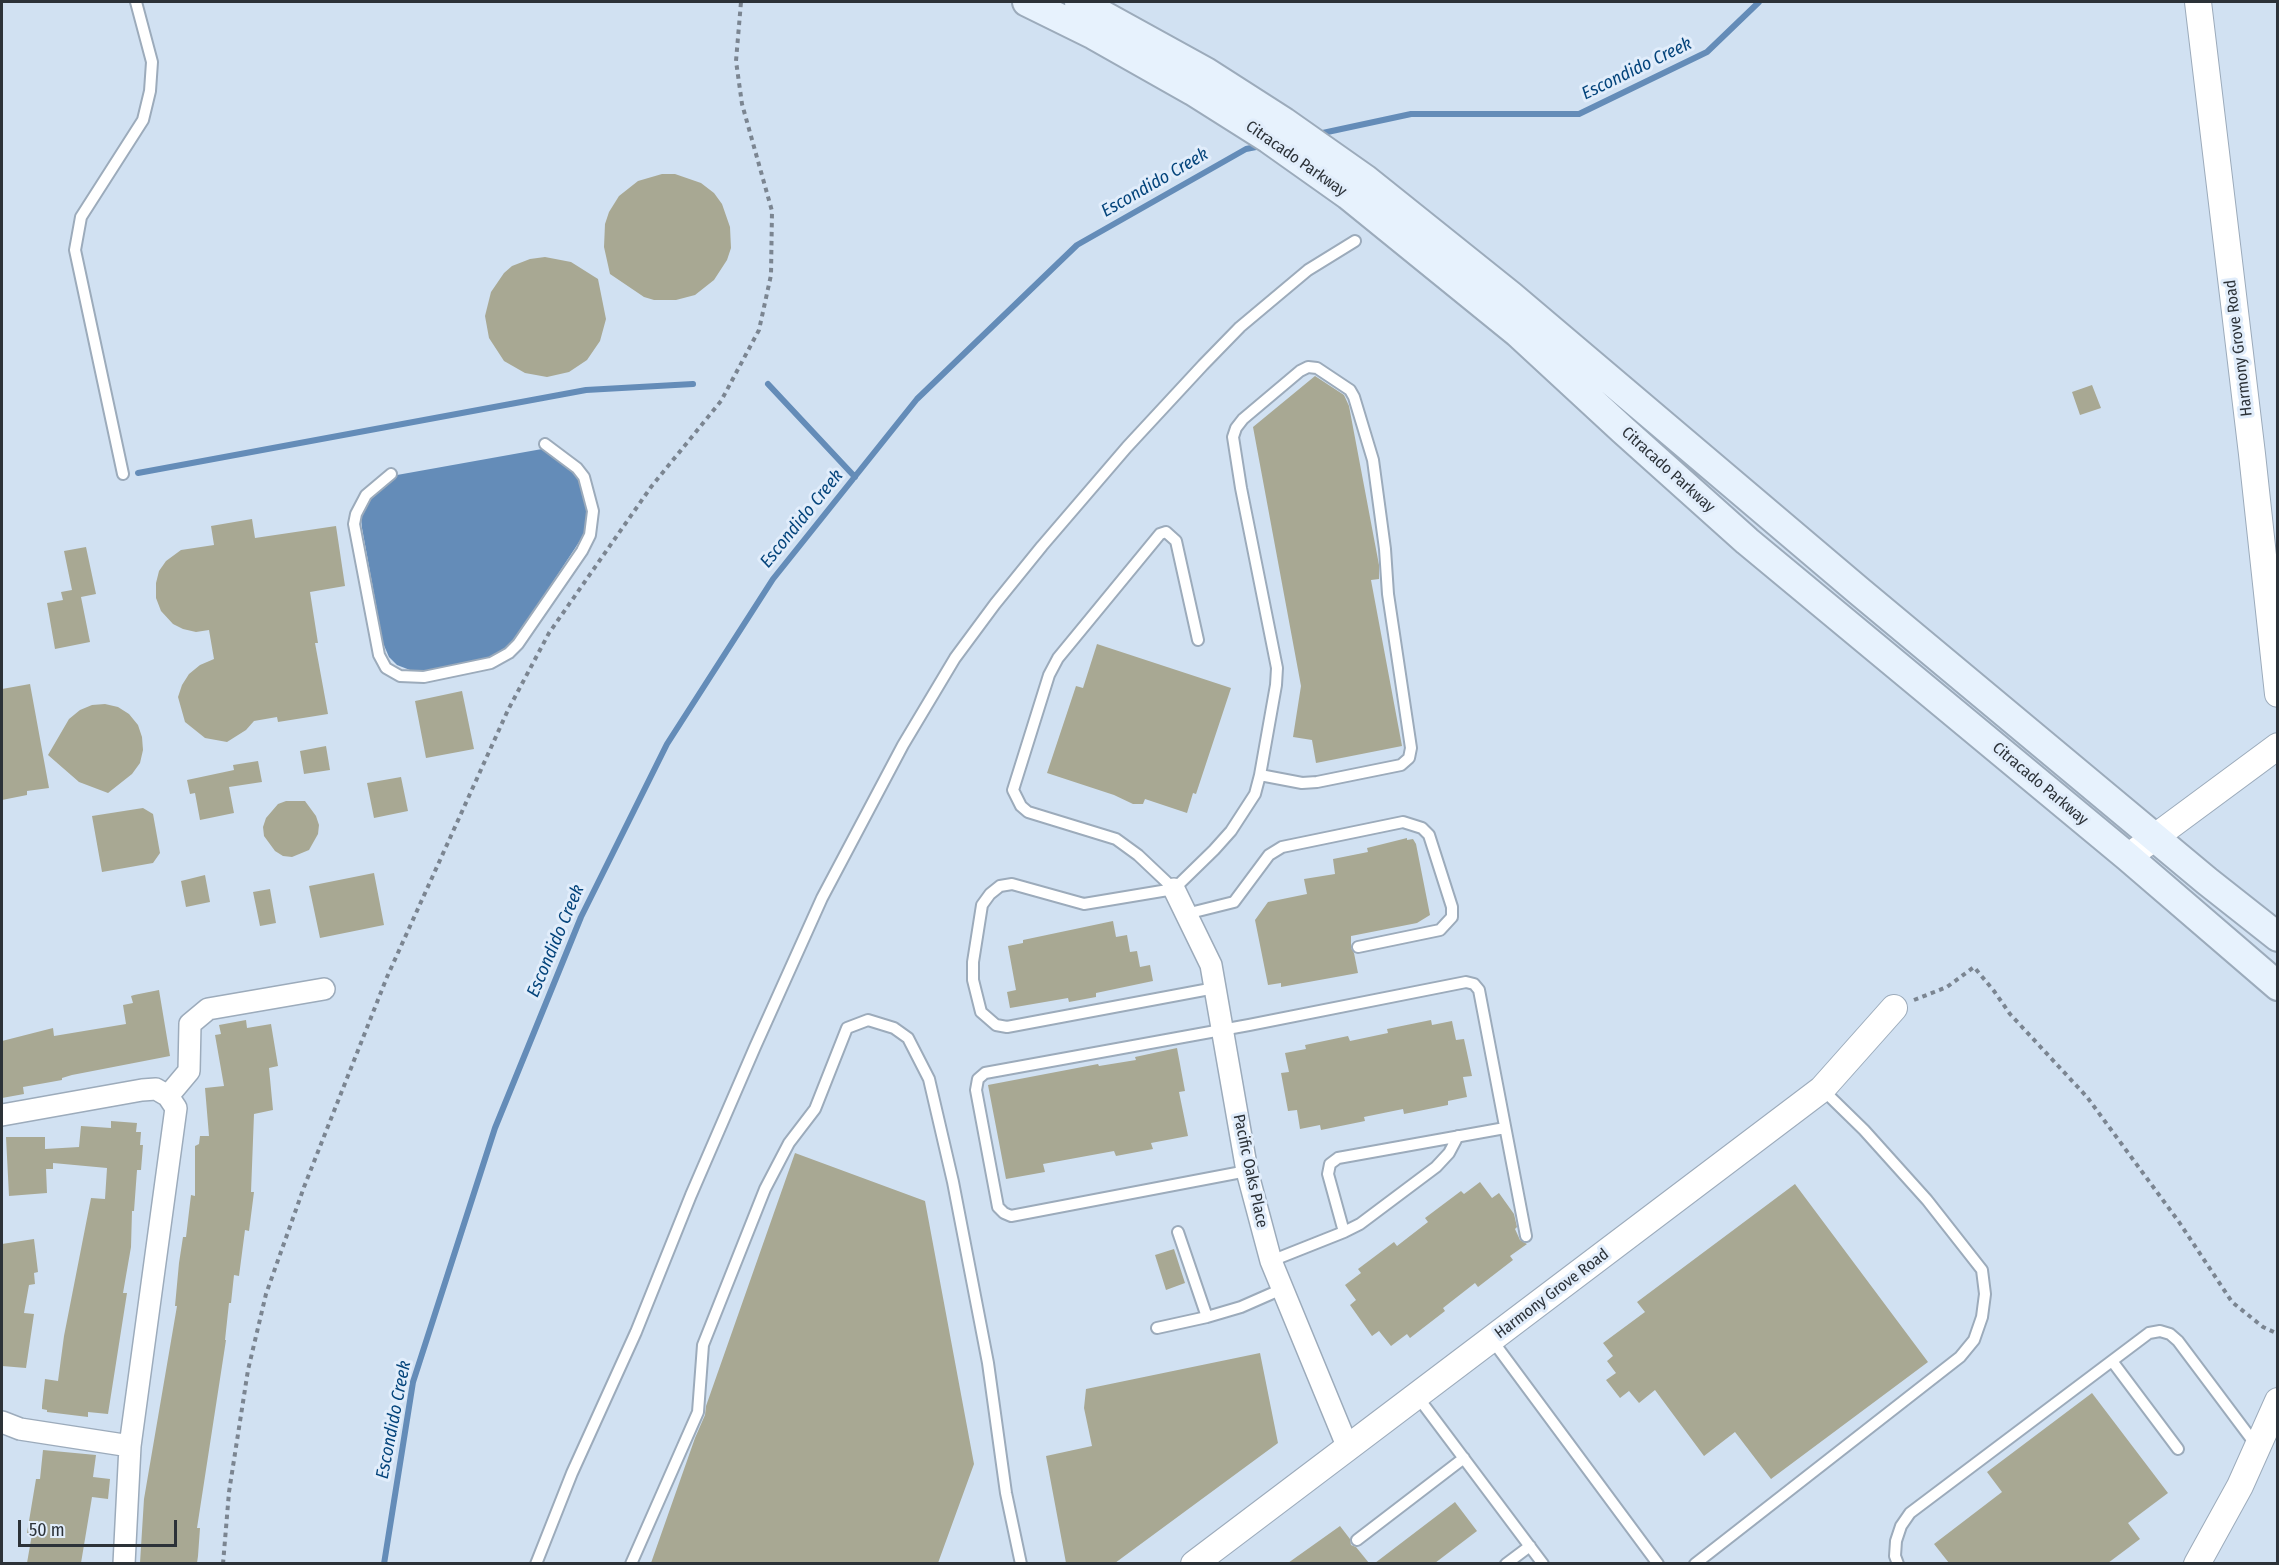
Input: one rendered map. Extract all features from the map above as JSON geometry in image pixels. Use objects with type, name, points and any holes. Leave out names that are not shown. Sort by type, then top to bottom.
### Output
[{"type":"main road","name":"Citracado Parkway","points":[[1027,2],[1105,28]]},
{"type":"main road","name":"Citracado Parkway","points":[[1079,2],[1105,28],[1193,91],[1269,139],[1357,187],[1519,304],[2277,937]]},
{"type":"main road","name":"Citracado Parkway","points":[[1357,187],[1747,541],[2128,857],[2277,986]]},
{"type":"street","name":"Harmony Grove Road","points":[[2198,2],[2252,454],[2277,694]]},
{"type":"street","points":[[2128,857],[2277,746]]},
{"type":"street","name":"Pacific Oaks Place","points":[[1174,889],[1211,965],[1247,1171],[1271,1261],[1348,1448]]},
{"type":"street","points":[[168,1096],[189,1071],[190,1024],[208,1009],[324,989]]},
{"type":"street","name":"Harmony Grove Road","points":[[1194,1563],[1822,1089],[1894,1008]]},
{"type":"street","points":[[2,1115],[156,1089],[168,1096],[176,1108],[130,1446],[124,1563]]},
{"type":"street","points":[[2197,1563],[2229,1506],[2258,1447],[2277,1401]]},
{"type":"street","points":[[2,1422],[20,1429],[130,1446]]},
{"type":"lane","points":[[123,474],[75,250],[81,217],[143,120],[150,91],[152,62],[136,2]]},
{"type":"lane","points":[[536,1563],[572,1473],[636,1332],[754,1047],[817,909],[903,746],[955,658],[1042,546],[1127,447],[1203,365],[1240,327],[1308,270],[1355,241]]},
{"type":"lane","points":[[1215,988],[1007,1027],[996,1025],[981,1012],[974,980],[973,962],[982,905],[1000,886],[1012,884],[1084,904],[1174,889],[1231,831],[1255,794],[1276,685],[1277,668],[1233,437],[1243,419],[1300,371],[1308,367],[1317,369],[1350,390],[1373,460],[1385,549],[1388,594],[1411,748],[1408,758],[1401,765],[1317,782],[1302,783],[1260,775]]},
{"type":"lane","points":[[391,474],[366,495],[356,514],[354,524],[379,655],[386,669],[400,676],[423,677],[491,663],[509,652],[518,644],[582,551],[590,535],[593,511],[588,488],[578,468],[544,444]]},
{"type":"lane","points":[[1174,889],[1138,855],[1116,839],[1028,812],[1021,806],[1013,790],[1049,675],[1058,658],[1160,534],[1166,532],[1176,541],[1198,640]]},
{"type":"lane","points":[[1186,914],[1234,902],[1275,849],[1402,822],[1422,828],[1429,835],[1452,907],[1452,917],[1440,930],[1358,947]]},
{"type":"lane","points":[[1247,1171],[1011,1216],[1004,1214],[998,1207],[976,1089],[978,1079],[985,1073],[1222,1028],[1249,1025],[1466,982],[1474,984],[1479,990],[1526,1236]]},
{"type":"lane","points":[[631,1563],[698,1412],[703,1345],[765,1188],[789,1143],[814,1109],[848,1028],[868,1020],[894,1028],[908,1038],[929,1079],[953,1182],[988,1363],[1006,1493],[1022,1563]]},
{"type":"lane","points":[[1695,1563],[1960,1357],[1974,1340],[1982,1317],[1985,1294],[1982,1270],[1927,1200],[1864,1130],[1822,1089]]},
{"type":"lane","points":[[1344,1232],[1328,1174],[1330,1164],[1338,1158],[1505,1128]]},
{"type":"lane","points":[[1271,1261],[1360,1224],[1436,1167],[1449,1153],[1458,1136]]},
{"type":"lane","points":[[1178,1232],[1207,1317]]},
{"type":"lane","points":[[1157,1328],[1241,1307],[1282,1289]]},
{"type":"lane","points":[[1898,1563],[1895,1556],[1896,1541],[1901,1526],[1910,1513],[2149,1333],[2160,1331],[2170,1334],[2178,1341],[2258,1447]]},
{"type":"lane","points":[[1491,1340],[1658,1563]]},
{"type":"lane","points":[[2112,1361],[2178,1449]]},
{"type":"lane","points":[[1417,1396],[1543,1563]]},
{"type":"lane","points":[[1357,1540],[1464,1458]]},
{"type":"lane","points":[[1506,1563],[1530,1546]]},
{"type":"path","points":[[223,1563],[229,1492],[244,1392],[266,1294],[304,1187],[387,977],[508,710],[549,633],[651,487],[721,401],[759,330],[771,275],[772,211],[740,93],[736,61],[741,2]]},
{"type":"path","points":[[1894,1008],[1947,987],[1974,967],[2010,1014],[2087,1097],[2179,1222],[2232,1302],[2263,1327],[2277,1334]]},
{"type":"water","points":[[542,449],[573,467],[579,476],[590,513],[585,533],[512,644],[499,656],[428,671],[410,670],[397,665],[389,657],[383,643],[362,528],[361,518],[364,506],[385,483],[397,475]]},
{"type":"building","points":[[662,174],[675,174],[701,183],[714,193],[722,204],[730,227],[731,248],[727,260],[714,280],[695,295],[676,300],[654,300],[644,297],[610,274],[604,247],[605,224],[619,196],[638,181]]},
{"type":"building","points":[[545,257],[571,262],[598,279],[606,319],[600,341],[587,360],[569,372],[547,377],[525,373],[504,361],[489,338],[485,316],[491,292],[504,273],[512,266],[530,259]]},
{"type":"building","points":[[1315,376],[1344,395],[1349,406],[1379,565],[1379,579],[1371,580],[1402,746],[1316,763],[1312,740],[1293,737],[1301,686],[1253,427]]},
{"type":"building","points":[[2092,385],[2101,408],[2080,415],[2072,392]]},
{"type":"building","points":[[252,519],[255,538],[336,526],[345,586],[310,592],[318,643],[315,643],[328,714],[278,722],[277,717],[254,721],[246,730],[227,742],[205,738],[185,722],[178,697],[189,674],[200,665],[214,659],[209,630],[196,632],[173,624],[161,611],[156,598],[156,583],[159,571],[166,561],[181,550],[214,545],[211,526]]},
{"type":"building","points":[[86,547],[96,594],[81,597],[90,642],[55,649],[47,603],[63,600],[61,592],[72,590],[64,551]]},
{"type":"building","points":[[1097,644],[1231,688],[1196,794],[1193,793],[1187,813],[1145,799],[1143,804],[1133,804],[1114,795],[1047,773],[1076,686],[1083,688]]},
{"type":"building","points":[[30,684],[49,788],[27,791],[27,795],[2,800],[2,689]]},
{"type":"building","points":[[462,691],[474,749],[426,758],[415,701]]},
{"type":"building","points":[[105,704],[118,707],[129,714],[138,725],[143,750],[140,763],[132,774],[108,793],[79,782],[48,755],[69,719],[80,710],[92,705]]},
{"type":"building","points":[[326,746],[330,770],[304,774],[300,751]]},
{"type":"building","points":[[258,761],[262,782],[229,787],[234,813],[200,820],[195,793],[190,794],[187,780],[234,770],[233,765]]},
{"type":"building","points":[[401,777],[408,811],[374,818],[367,783]]},
{"type":"building","points":[[286,801],[305,801],[316,816],[319,825],[318,834],[309,850],[292,857],[283,856],[275,851],[264,836],[263,827],[266,818],[278,804]]},
{"type":"building","points":[[143,808],[153,814],[160,853],[153,863],[102,872],[92,816]]},
{"type":"building","points":[[1407,838],[1407,840],[1413,839],[1416,844],[1430,915],[1417,923],[1351,936],[1351,948],[1358,973],[1281,987],[1281,983],[1268,985],[1255,920],[1268,902],[1307,894],[1304,879],[1335,874],[1333,859],[1368,852],[1367,848]]},
{"type":"building","points":[[374,873],[384,925],[320,938],[309,886]]},
{"type":"building","points":[[205,875],[210,902],[186,907],[181,881]]},
{"type":"building","points":[[270,889],[276,923],[260,926],[253,892]]},
{"type":"building","points":[[1113,921],[1116,937],[1127,935],[1130,952],[1137,951],[1140,967],[1150,965],[1153,981],[1096,993],[1096,997],[1069,1002],[1068,998],[1010,1008],[1007,992],[1016,990],[1008,946],[1023,943],[1023,940]]},
{"type":"building","points":[[159,990],[170,1056],[23,1087],[24,1094],[2,1098],[2,1041],[53,1028],[54,1036],[126,1024],[123,1005],[133,1003],[131,996]]},
{"type":"building","points":[[246,1020],[247,1028],[271,1024],[278,1066],[269,1068],[273,1110],[254,1114],[251,1192],[254,1192],[249,1231],[245,1230],[239,1276],[234,1275],[231,1303],[229,1303],[226,1340],[197,1528],[200,1528],[197,1563],[140,1563],[144,1499],[177,1306],[175,1306],[179,1263],[183,1237],[186,1237],[191,1195],[195,1196],[195,1146],[199,1144],[200,1136],[209,1136],[205,1088],[224,1086],[215,1035],[221,1034],[219,1025]]},
{"type":"building","points":[[1431,1020],[1432,1025],[1452,1021],[1456,1040],[1464,1039],[1472,1076],[1463,1077],[1467,1097],[1448,1101],[1448,1105],[1404,1114],[1403,1109],[1364,1117],[1365,1121],[1321,1130],[1320,1125],[1300,1129],[1297,1110],[1288,1111],[1281,1073],[1289,1072],[1285,1053],[1306,1049],[1305,1045],[1348,1036],[1350,1041],[1388,1033],[1387,1029]]},
{"type":"building","points":[[1177,1048],[1185,1091],[1179,1092],[1188,1136],[1151,1143],[1153,1149],[1116,1156],[1114,1151],[1043,1164],[1045,1172],[1006,1179],[988,1085],[1098,1064],[1099,1066],[1136,1060],[1135,1057]]},
{"type":"building","points":[[111,1121],[137,1123],[136,1132],[141,1132],[140,1145],[143,1145],[141,1170],[137,1170],[131,1247],[123,1293],[127,1293],[108,1414],[88,1412],[88,1417],[47,1412],[42,1409],[45,1379],[58,1381],[64,1336],[91,1198],[105,1199],[107,1168],[53,1163],[53,1169],[46,1169],[47,1193],[9,1196],[6,1137],[45,1137],[45,1149],[79,1147],[81,1126],[111,1128]]},
{"type":"building","points":[[795,1153],[925,1201],[974,1464],[938,1563],[651,1563],[705,1415],[706,1406]]},
{"type":"building","points":[[1480,1182],[1492,1198],[1499,1193],[1514,1214],[1517,1227],[1515,1229],[1520,1240],[1527,1244],[1510,1256],[1513,1260],[1478,1287],[1475,1283],[1443,1308],[1445,1311],[1410,1338],[1407,1334],[1391,1346],[1379,1331],[1372,1336],[1350,1305],[1356,1300],[1345,1285],[1361,1273],[1358,1269],[1394,1242],[1397,1246],[1428,1222],[1425,1218],[1461,1191],[1464,1194]]},
{"type":"building","points":[[1795,1184],[1928,1362],[1771,1479],[1735,1432],[1704,1456],[1655,1390],[1639,1403],[1629,1391],[1620,1398],[1606,1380],[1616,1373],[1607,1361],[1613,1356],[1603,1343],[1645,1312],[1637,1302]]},
{"type":"building","points":[[34,1239],[38,1272],[34,1273],[35,1284],[29,1285],[24,1313],[34,1314],[26,1368],[2,1366],[2,1244]]},
{"type":"building","points":[[1174,1249],[1185,1283],[1166,1290],[1155,1255]]},
{"type":"building","points":[[1260,1353],[1278,1443],[1115,1563],[1066,1563],[1046,1456],[1092,1446],[1084,1408],[1086,1389]]},
{"type":"building","points":[[2092,1393],[2168,1493],[2128,1523],[2140,1539],[2108,1563],[1949,1563],[1934,1544],[2002,1492],[1987,1472]]},
{"type":"building","points":[[43,1450],[96,1455],[93,1477],[110,1479],[108,1499],[92,1497],[81,1563],[27,1563],[32,1534],[27,1533],[36,1479],[40,1479]]},
{"type":"building","points":[[1455,1502],[1477,1531],[1435,1563],[1375,1563]]},
{"type":"building","points":[[1340,1526],[1350,1539],[1351,1545],[1356,1547],[1369,1563],[1288,1563]]},
{"type":"waterway","name":"Escondido Creek","points":[[1318,134],[1411,114],[1579,114],[1707,52],[1759,2]]},
{"type":"waterway","name":"Escondido Creek","points":[[384,1564],[413,1382],[495,1128],[581,917],[667,744],[773,579],[917,399],[1077,245],[1246,149],[1261,146]]},
{"type":"waterway","points":[[138,473],[586,390],[693,384]]},
{"type":"waterway","points":[[768,384],[855,477]]}]
